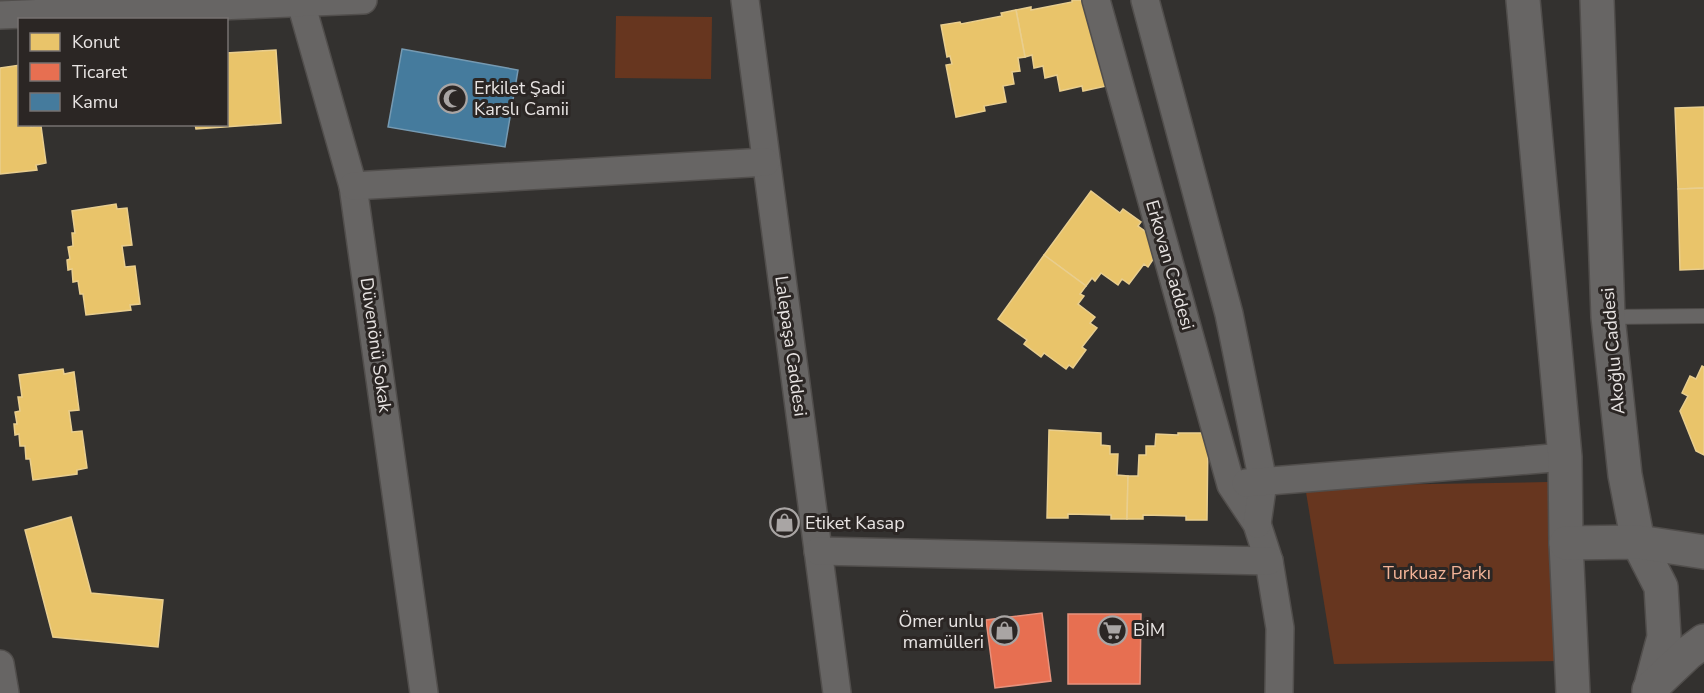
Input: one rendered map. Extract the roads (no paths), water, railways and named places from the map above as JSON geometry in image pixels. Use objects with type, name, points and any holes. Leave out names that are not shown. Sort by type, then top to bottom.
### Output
[{"type":"street","points":[[0,15],[363,0]]},
{"type":"street","name":"Lalepaşa Caddesi","points":[[745,0],[837,693]]},
{"type":"street","name":"Erkovan Caddesi","points":[[1096,0],[1231,485],[1257,524],[1269,561],[1280,628],[1279,693]]},
{"type":"street","name":"Erkovan Caddesi","points":[[1146,0],[1229,314],[1263,482],[1257,524]]},
{"type":"street","points":[[1524,0],[1565,457],[1566,543],[1574,693]]},
{"type":"street","name":"Akoğlu Caddesi","points":[[1597,0],[1608,317],[1625,475],[1638,542],[1661,587],[1664,638],[1648,692]]},
{"type":"street","name":"Düvenönü Sokak","points":[[301,3],[353,186],[424,693]]},
{"type":"street","points":[[353,186],[766,162]]},
{"type":"street","points":[[1231,485],[1565,457]]},
{"type":"street","points":[[1566,543],[1638,542],[1704,552]]},
{"type":"street","points":[[818,551],[1269,561]]},
{"type":"street","points":[[1648,692],[1688,653],[1704,641]]},
{"type":"street","points":[[0,664],[5,693]]},
{"type":"lane","points":[[1608,317],[1704,316]]},
{"type":"place","name":"Erkilet Şadi Karslı Camii","points":[[453,98]]},
{"type":"place","name":"Etiket Kasap","points":[[784,523]]},
{"type":"place","name":"BİM","points":[[1112,630]]},
{"type":"place","name":"Ömer unlu mamülleri","points":[[1005,631]]},
{"type":"park label","name":"Turkuaz Parkı","points":[[1437,573]]}]
